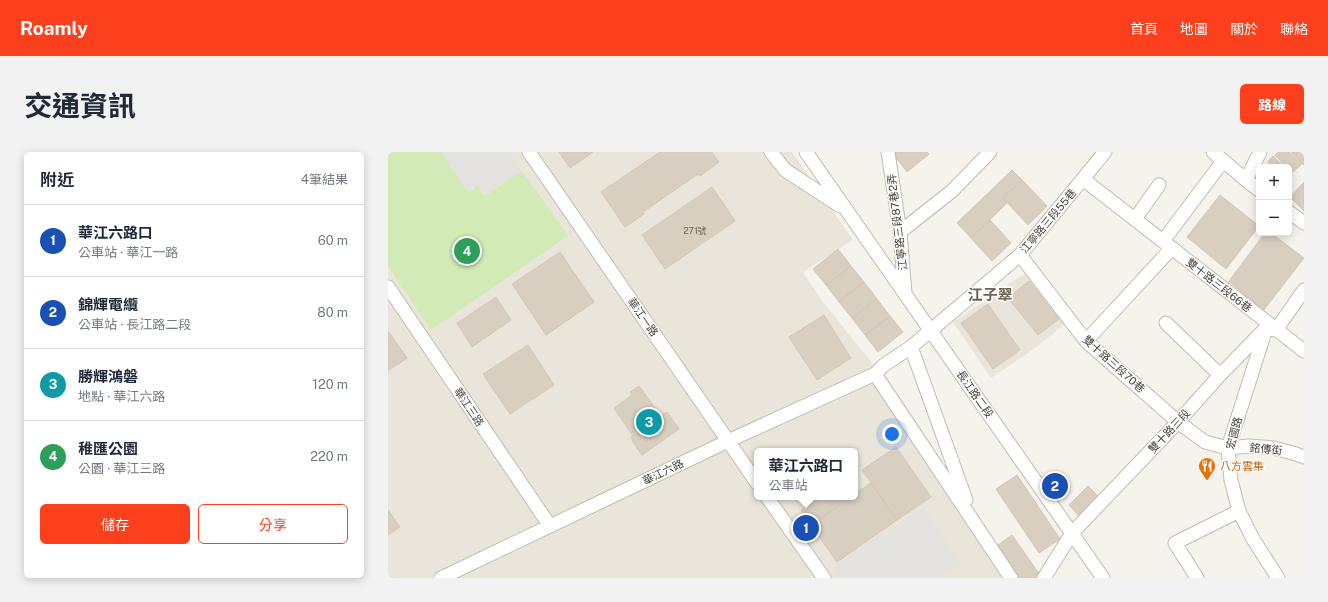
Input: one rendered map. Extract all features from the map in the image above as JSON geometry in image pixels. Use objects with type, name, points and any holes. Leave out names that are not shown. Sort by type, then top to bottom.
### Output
[{"type":"street","name":"華江一路","points":[[529,152],[754,478]]},
{"type":"street","points":[[771,152],[785,170],[847,210]]},
{"type":"street","name":"長江路二段","points":[[806,152],[1103,578]]},
{"type":"street","name":"江寧路三段87巷2弄","points":[[888,152],[900,232],[905,293]]},
{"type":"street","points":[[900,232],[952,191],[990,152]]},
{"type":"street","name":"江寧路三段55巷","points":[[911,347],[1020,255],[1105,152]]},
{"type":"street","points":[[1213,152],[1256,188]]},
{"type":"street","points":[[1246,180],[1256,154]]},
{"type":"street","points":[[1086,341],[1167,244],[1223,161]]},
{"type":"street","name":"雙十路三段66巷","points":[[1082,179],[1167,244],[1271,329],[1304,351]]},
{"type":"street","points":[[1135,219],[1159,185]]},
{"type":"street","points":[[1292,214],[1304,222]]},
{"type":"street","name":"雙十路三段70巷","points":[[1020,255],[1086,341],[1178,422],[1205,442],[1228,448]]},
{"type":"street","name":"華江三路","points":[[388,287],[550,526]]},
{"type":"street","points":[[1271,329],[1304,290]]},
{"type":"street","points":[[1166,323],[1220,375]]},
{"type":"street","name":"雙十路三段","points":[[1044,578],[1072,533],[1178,422],[1220,375],[1271,329]]},
{"type":"street","name":"宏國路","points":[[1271,329],[1228,448],[1230,480],[1239,511],[1253,540],[1278,578]]},
{"type":"street","name":"華江六路","points":[[441,578],[728,441],[875,374],[884,364],[911,347]]},
{"type":"street","points":[[911,347],[972,519]]},
{"type":"street","points":[[875,374],[1011,578]]},
{"type":"street","name":"銘傳街","points":[[1228,448],[1249,446],[1274,448],[1304,457]]},
{"type":"street","points":[[769,500],[824,578]]},
{"type":"street","points":[[1197,578],[1175,543],[1239,511]]},
{"type":"shaded area","points":[[388,152],[792,152],[853,240],[803,272],[823,302],[885,378],[991,540],[1019,578],[388,578]]},
{"type":"shaded area","points":[[441,152],[510,152],[522,171],[485,196],[478,186],[468,192]]},
{"type":"shaded area","points":[[1025,273],[1045,295],[1066,323],[1035,348],[991,378],[953,322]]},
{"type":"shaded area","points":[[923,507],[961,564],[939,578],[842,578],[834,566]]},
{"type":"green space","points":[[388,152],[441,152],[468,192],[478,186],[485,196],[522,171],[568,236],[431,330],[388,266]]},
{"type":"building","points":[[559,152],[593,152],[570,168]]},
{"type":"building","points":[[660,152],[712,152],[719,162],[700,176],[698,174],[643,212],[644,214],[625,227],[601,192]]},
{"type":"building","points":[[892,152],[927,152],[929,154],[907,172]]},
{"type":"building","points":[[1278,152],[1289,152],[1302,164],[1293,172],[1292,164],[1284,164],[1275,155]]},
{"type":"building","points":[[1291,152],[1304,152],[1304,165]]},
{"type":"building","points":[[1273,156],[1282,164],[1270,164],[1268,161]]},
{"type":"building","points":[[1012,170],[1022,180],[1003,198],[1007,203],[971,238],[957,223]]},
{"type":"building","points":[[1022,180],[1047,206],[1028,225],[1003,198]]},
{"type":"building","points":[[1304,182],[1304,211],[1292,199],[1292,195]]},
{"type":"building","points":[[712,187],[735,221],[665,269],[642,235]]},
{"type":"building","points":[[1220,195],[1256,224],[1256,230],[1226,269],[1187,237]]},
{"type":"building","points":[[990,220],[1011,243],[992,261],[971,238]]},
{"type":"building","points":[[1263,236],[1275,236],[1304,258],[1263,311],[1229,281]]},
{"type":"building","points":[[838,249],[851,266],[826,285],[813,269]]},
{"type":"building","points":[[560,252],[594,302],[546,335],[512,284]]},
{"type":"building","points":[[851,266],[864,282],[839,302],[826,285]]},
{"type":"building","points":[[1029,281],[1059,319],[1038,335],[1008,298]]},
{"type":"building","points":[[864,282],[877,299],[852,318],[839,302]]},
{"type":"building","points":[[496,297],[511,320],[472,347],[457,323]]},
{"type":"building","points":[[877,299],[890,316],[865,335],[852,318]]},
{"type":"building","points":[[988,304],[1020,350],[993,369],[961,323]]},
{"type":"building","points":[[824,315],[851,358],[817,380],[789,337]]},
{"type":"building","points":[[890,316],[903,332],[878,352],[865,335]]},
{"type":"building","points":[[388,331],[407,358],[388,371]]},
{"type":"building","points":[[528,345],[554,385],[510,414],[483,374]]},
{"type":"building","points":[[639,386],[661,416],[667,412],[679,429],[642,455],[632,441],[633,440],[631,437],[633,436],[614,408],[632,395],[630,392]]},
{"type":"building","points":[[896,447],[931,497],[897,520],[862,470]]},
{"type":"building","points":[[1017,475],[1060,539],[1039,553],[996,489]]},
{"type":"building","points":[[871,483],[897,520],[837,562],[811,525],[847,500],[858,500],[858,492]]},
{"type":"building","points":[[1088,486],[1100,498],[1080,517],[1069,505]]},
{"type":"building","points":[[815,500],[847,500],[811,525],[801,510]]},
{"type":"building","points":[[388,510],[400,527],[388,535]]},
{"type":"building","points":[[1012,535],[1042,578],[1016,578],[995,547]]},
{"type":"place","name":"稚匯公園","points":[[467,251]]},
{"type":"place","name":"勝輝鴻磐","points":[[649,422]]},
{"type":"place","name":"八方雲集","points":[[1207,481]]},
{"type":"place","name":"錦輝電纜","points":[[1055,486]]},
{"type":"place","name":"華江六路口","points":[[806,528]]},
{"type":"district","name":"江子翠","points":[[990,295]]}]
